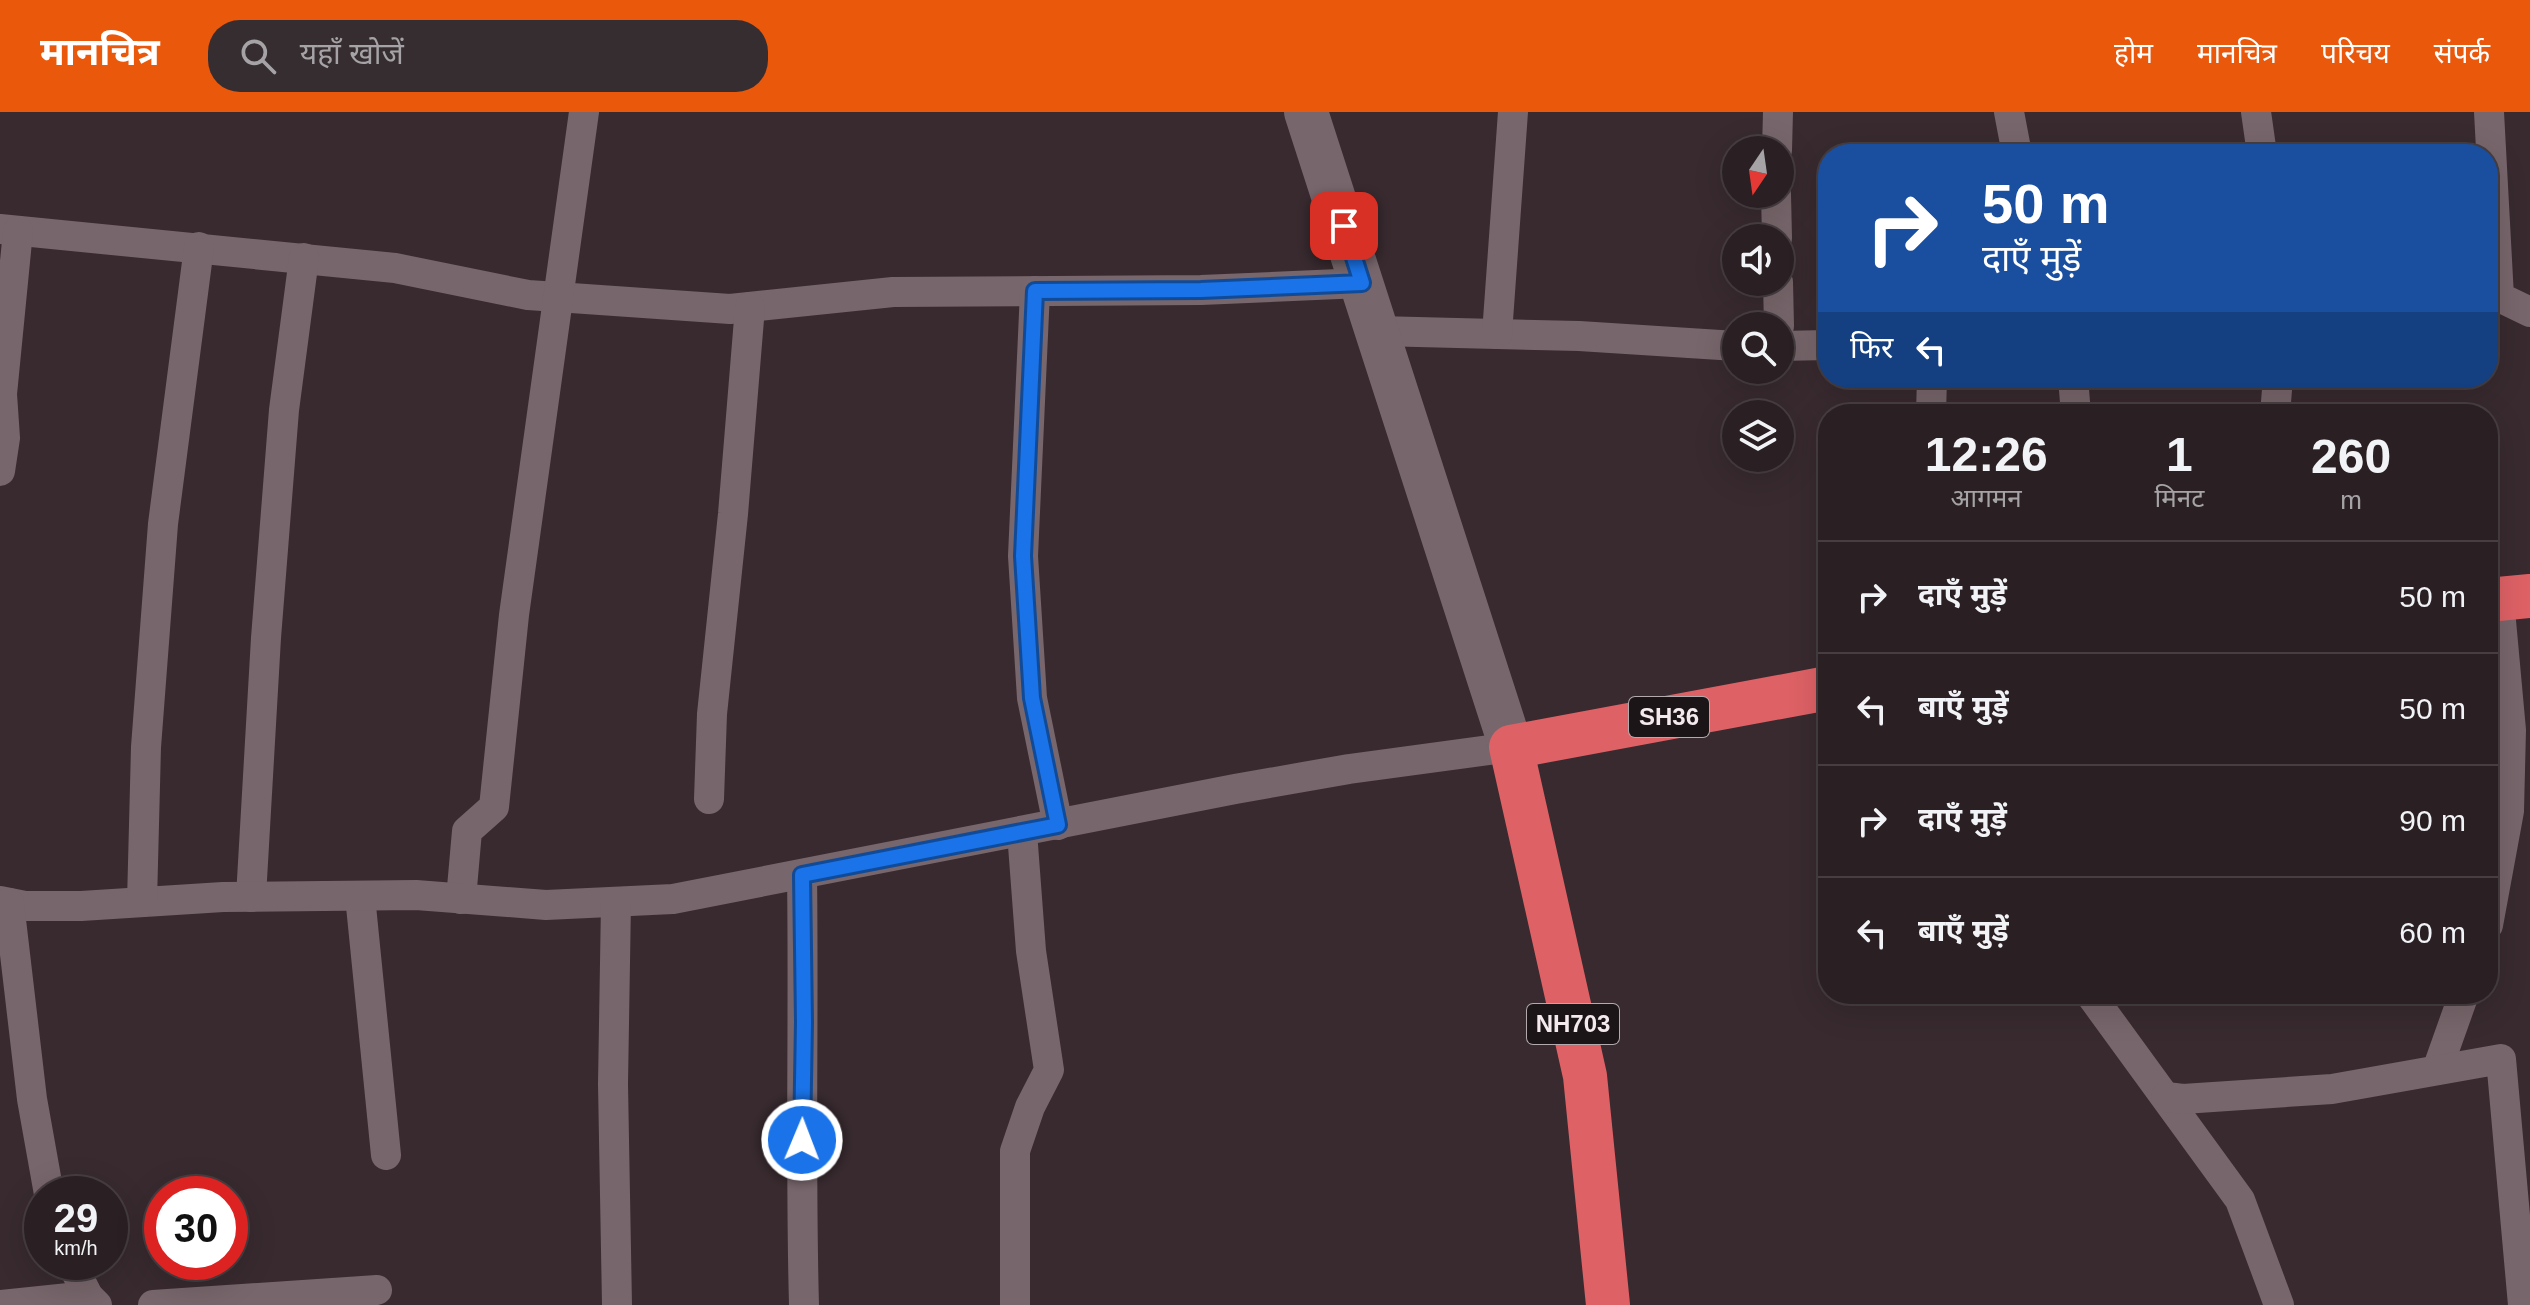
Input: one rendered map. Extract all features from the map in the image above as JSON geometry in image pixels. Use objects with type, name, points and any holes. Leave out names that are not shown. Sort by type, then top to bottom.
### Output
[{"type":"highway","name":"SH36","points":[[1511,747],[1818,690]]},
{"type":"highway","name":"NH703","points":[[1511,747],[1585,1076],[1608,1305]]},
{"type":"street","points":[[461,899],[467,831],[494,807],[514,615],[584,112]]},
{"type":"street","points":[[46,1176],[4,902],[25,906],[360,896],[546,905],[673,899],[1235,789],[1349,769],[1511,747],[1306,112]]},
{"type":"street","points":[[1497,334],[1513,112]]},
{"type":"street","points":[[1777,136],[1778,112]]},
{"type":"street","points":[[2009,112],[2015,144]]},
{"type":"street","points":[[2256,112],[2261,144]]},
{"type":"street","points":[[2489,112],[2491,144]]},
{"type":"street","points":[[0,471],[5,438],[2,394],[9,230],[395,268],[528,295],[730,309],[893,292],[1201,290],[1362,283]]},
{"type":"street","points":[[142,902],[146,747],[163,524],[199,247]]},
{"type":"street","points":[[251,897],[266,638],[284,410],[304,258]]},
{"type":"street","points":[[2498,278],[2499,297],[2530,312]]},
{"type":"street","points":[[1035,291],[1023,556],[1032,698],[1058,825]]},
{"type":"street","points":[[709,799],[712,714],[750,307]]},
{"type":"street","points":[[1378,331],[1579,336],[1722,345]]},
{"type":"street","points":[[1794,346],[1818,345]]},
{"type":"street","points":[[2498,871],[2509,811],[2511,730],[2506,598]]},
{"type":"street","points":[[1015,1305],[1015,1151],[1030,1107],[1049,1070],[1031,951],[1022,832]]},
{"type":"street","points":[[802,875],[804,1022],[801,1199],[804,1305]]},
{"type":"street","points":[[360,896],[386,1155]]},
{"type":"street","points":[[616,902],[613,1084],[617,1305]]},
{"type":"street","points":[[2097,1004],[2240,1200],[2279,1305]]},
{"type":"street","points":[[2437,1070],[2460,1004]]},
{"type":"street","points":[[2166,1097],[2183,1099],[2332,1089],[2501,1059],[2523,1305]]},
{"type":"street","points":[[0,1305],[93,1300],[81,1280]]},
{"type":"street","points":[[153,1305],[377,1290]]},
{"type":"route","points":[[802,1140],[802,875],[1058,825],[1032,698],[1023,556],[1035,291],[1201,290],[1362,283],[1344,226]]}]
